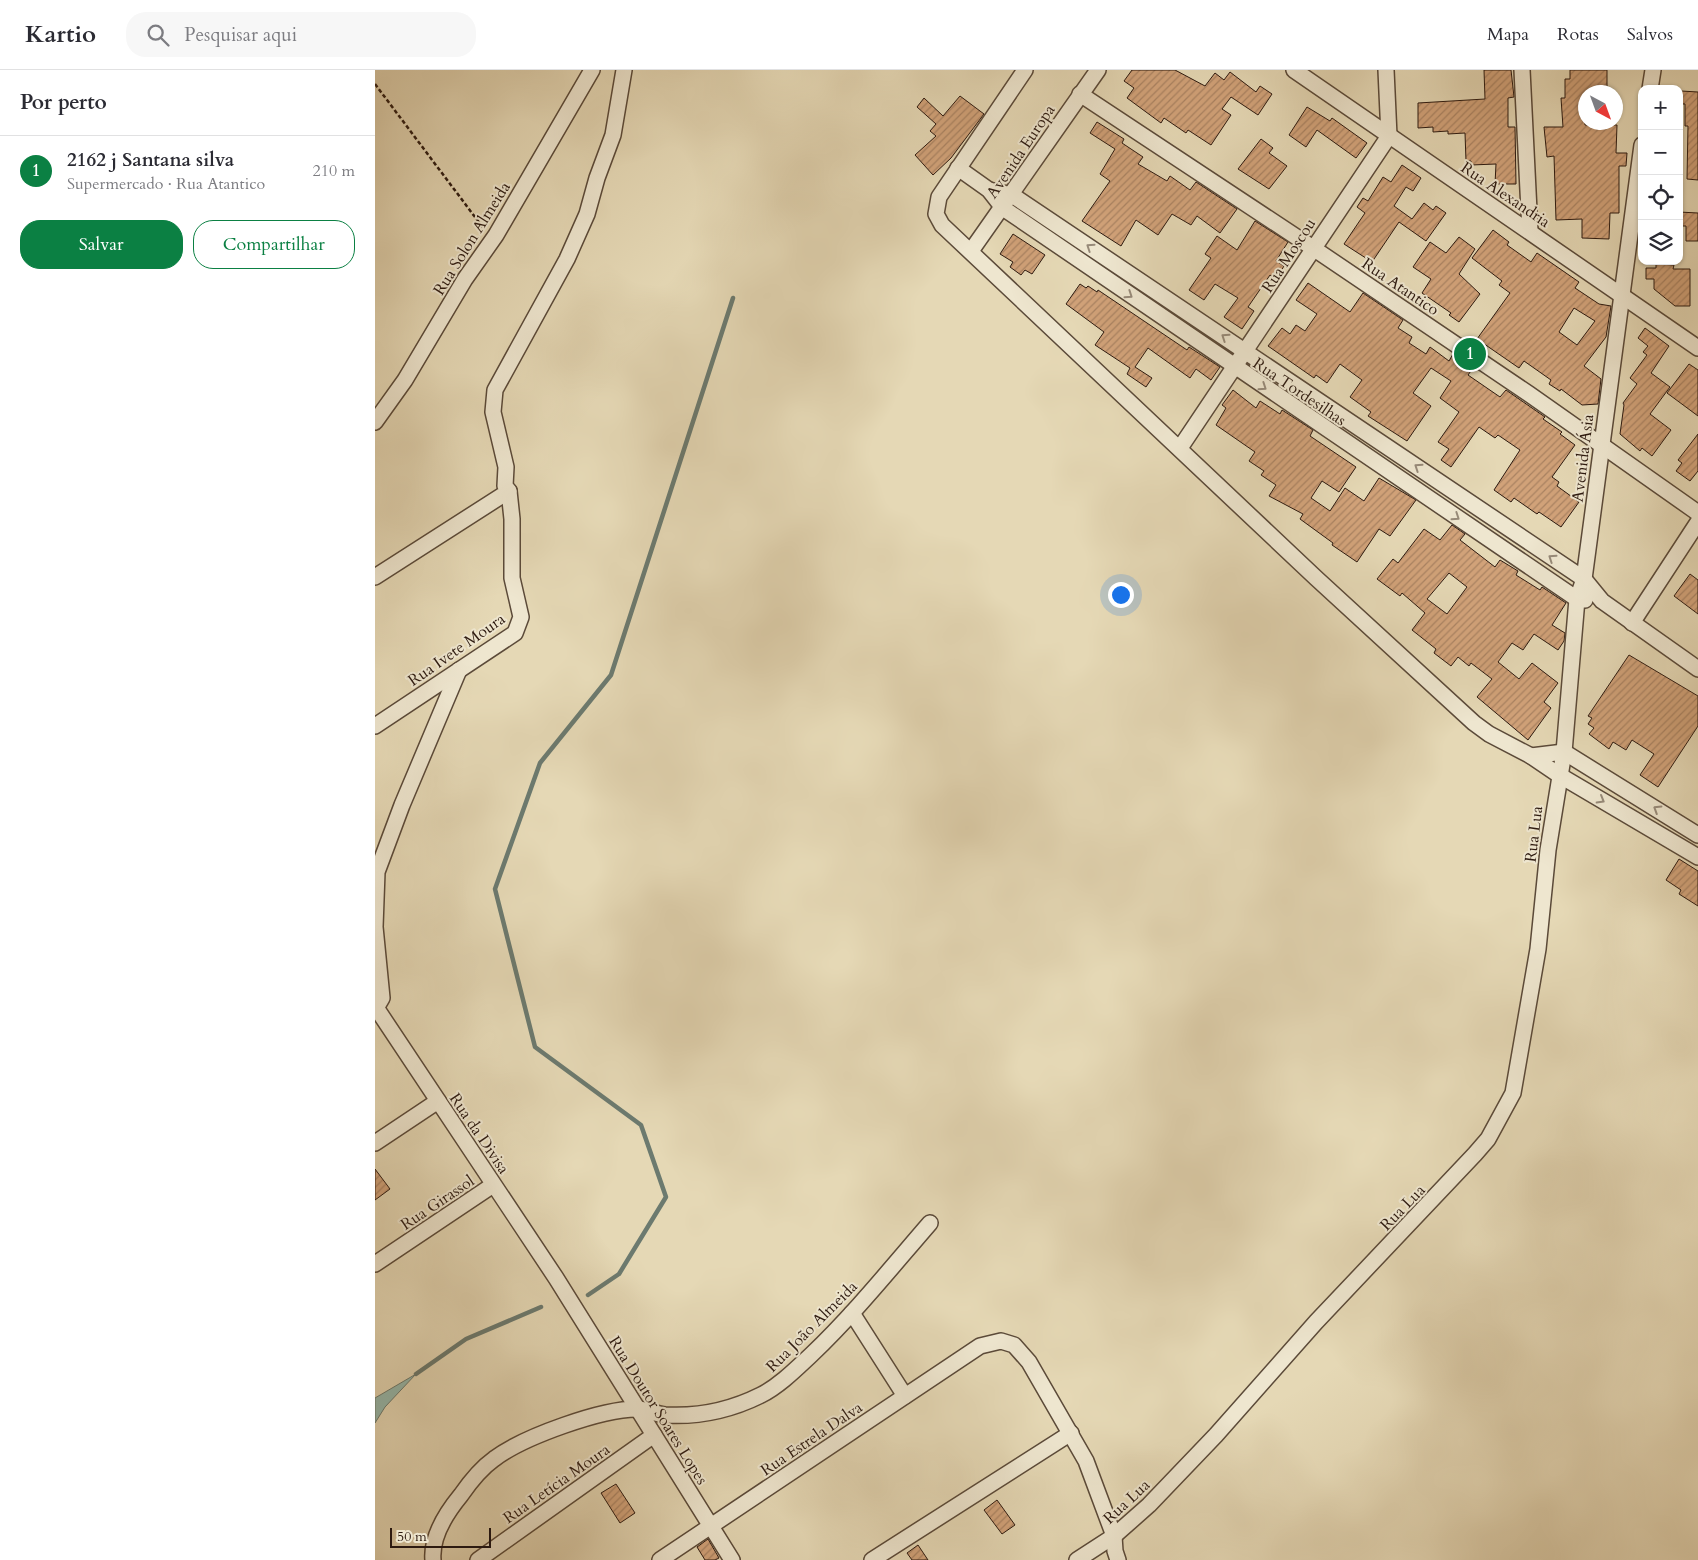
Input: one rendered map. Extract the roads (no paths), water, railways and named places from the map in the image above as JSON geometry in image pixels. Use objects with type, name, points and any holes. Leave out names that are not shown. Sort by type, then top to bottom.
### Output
[{"type":"street","name":"Rua Solon Almeida","points":[[375,422],[405,380],[465,279],[496,235],[592,70]]},
{"type":"street","name":"Rua Ivete Moura","points":[[375,726],[515,633],[521,623],[512,578],[512,519],[509,491],[505,486],[506,467],[493,412],[495,390],[567,259],[587,214],[597,178],[613,135],[624,70]]},
{"type":"street","points":[[1025,70],[939,197],[936,214],[943,225],[1316,578],[1474,723],[1501,741],[1531,756],[1559,775],[1698,857]]},
{"type":"street","name":"Avenida Europa","points":[[971,251],[1098,70]]},
{"type":"street","name":"Rua Alexandria","points":[[1294,70],[1698,348]]},
{"type":"street","points":[[1386,70],[1389,136]]},
{"type":"street","points":[[1522,70],[1530,231]]},
{"type":"street","points":[[1651,85],[1653,70]]},
{"type":"street","name":"Rua Atantico","points":[[1080,94],[1529,394],[1698,513]]},
{"type":"street","name":"Rua Moscou","points":[[1180,448],[1389,136]]},
{"type":"street","name":"Rua Tordesilhas","points":[[958,168],[989,190],[1003,208],[1235,368],[1577,599],[1602,601]]},
{"type":"street","name":"Avenida Ásia","points":[[1559,775],[1564,752],[1577,599],[1584,579],[1638,174]]},
{"type":"street","name":"Rua Tordesilhas","points":[[989,190],[1012,195],[1584,579],[1602,601],[1698,669]]},
{"type":"street","points":[[375,577],[509,491]]},
{"type":"street","points":[[1632,623],[1698,522]]},
{"type":"street","points":[[376,1009],[382,998],[375,927],[376,873],[402,805],[459,670]]},
{"type":"street","points":[[1531,756],[1564,752],[1698,835]]},
{"type":"street","name":"Rua Lua","points":[[1077,1560],[1114,1536],[1149,1505],[1203,1449],[1316,1322],[1455,1178],[1487,1139],[1497,1123],[1513,1093],[1538,949],[1559,775]]},
{"type":"street","name":"Rua da Divisa","points":[[376,1009],[556,1278]]},
{"type":"street","points":[[375,1143],[438,1101]]},
{"type":"street","name":"Rua Girassol","points":[[375,1264],[493,1185]]},
{"type":"street","name":"Rua João Almeida","points":[[433,1560],[435,1542],[456,1502],[475,1476],[494,1458],[551,1431],[611,1413],[640,1409],[663,1415],[707,1414],[749,1401],[776,1386],[853,1313],[930,1223]]},
{"type":"street","name":"Rua Doutor Soares Lopes","points":[[556,1278],[640,1409],[654,1435],[732,1560]]},
{"type":"street","points":[[853,1313],[905,1396]]},
{"type":"street","name":"Rua Estrela Dalva","points":[[660,1560],[980,1346],[1001,1341],[1014,1345],[1022,1352],[1071,1433]]},
{"type":"street","points":[[872,1560],[1071,1433],[1086,1460],[1114,1536],[1118,1560]]},
{"type":"street","name":"Rua Letícia Moura","points":[[478,1560],[654,1435]]},
{"type":"water","points":[[416,1374],[385,1407],[375,1423],[375,1398]]},
{"type":"waterway","points":[[588,1295],[619,1274],[666,1197],[641,1125],[535,1047],[495,889],[540,763],[611,675],[733,298]]},
{"type":"waterway","points":[[416,1374],[466,1339],[541,1307]]},
{"type":"place","name":"2162 j Santana silva","points":[[1470,354]]}]
